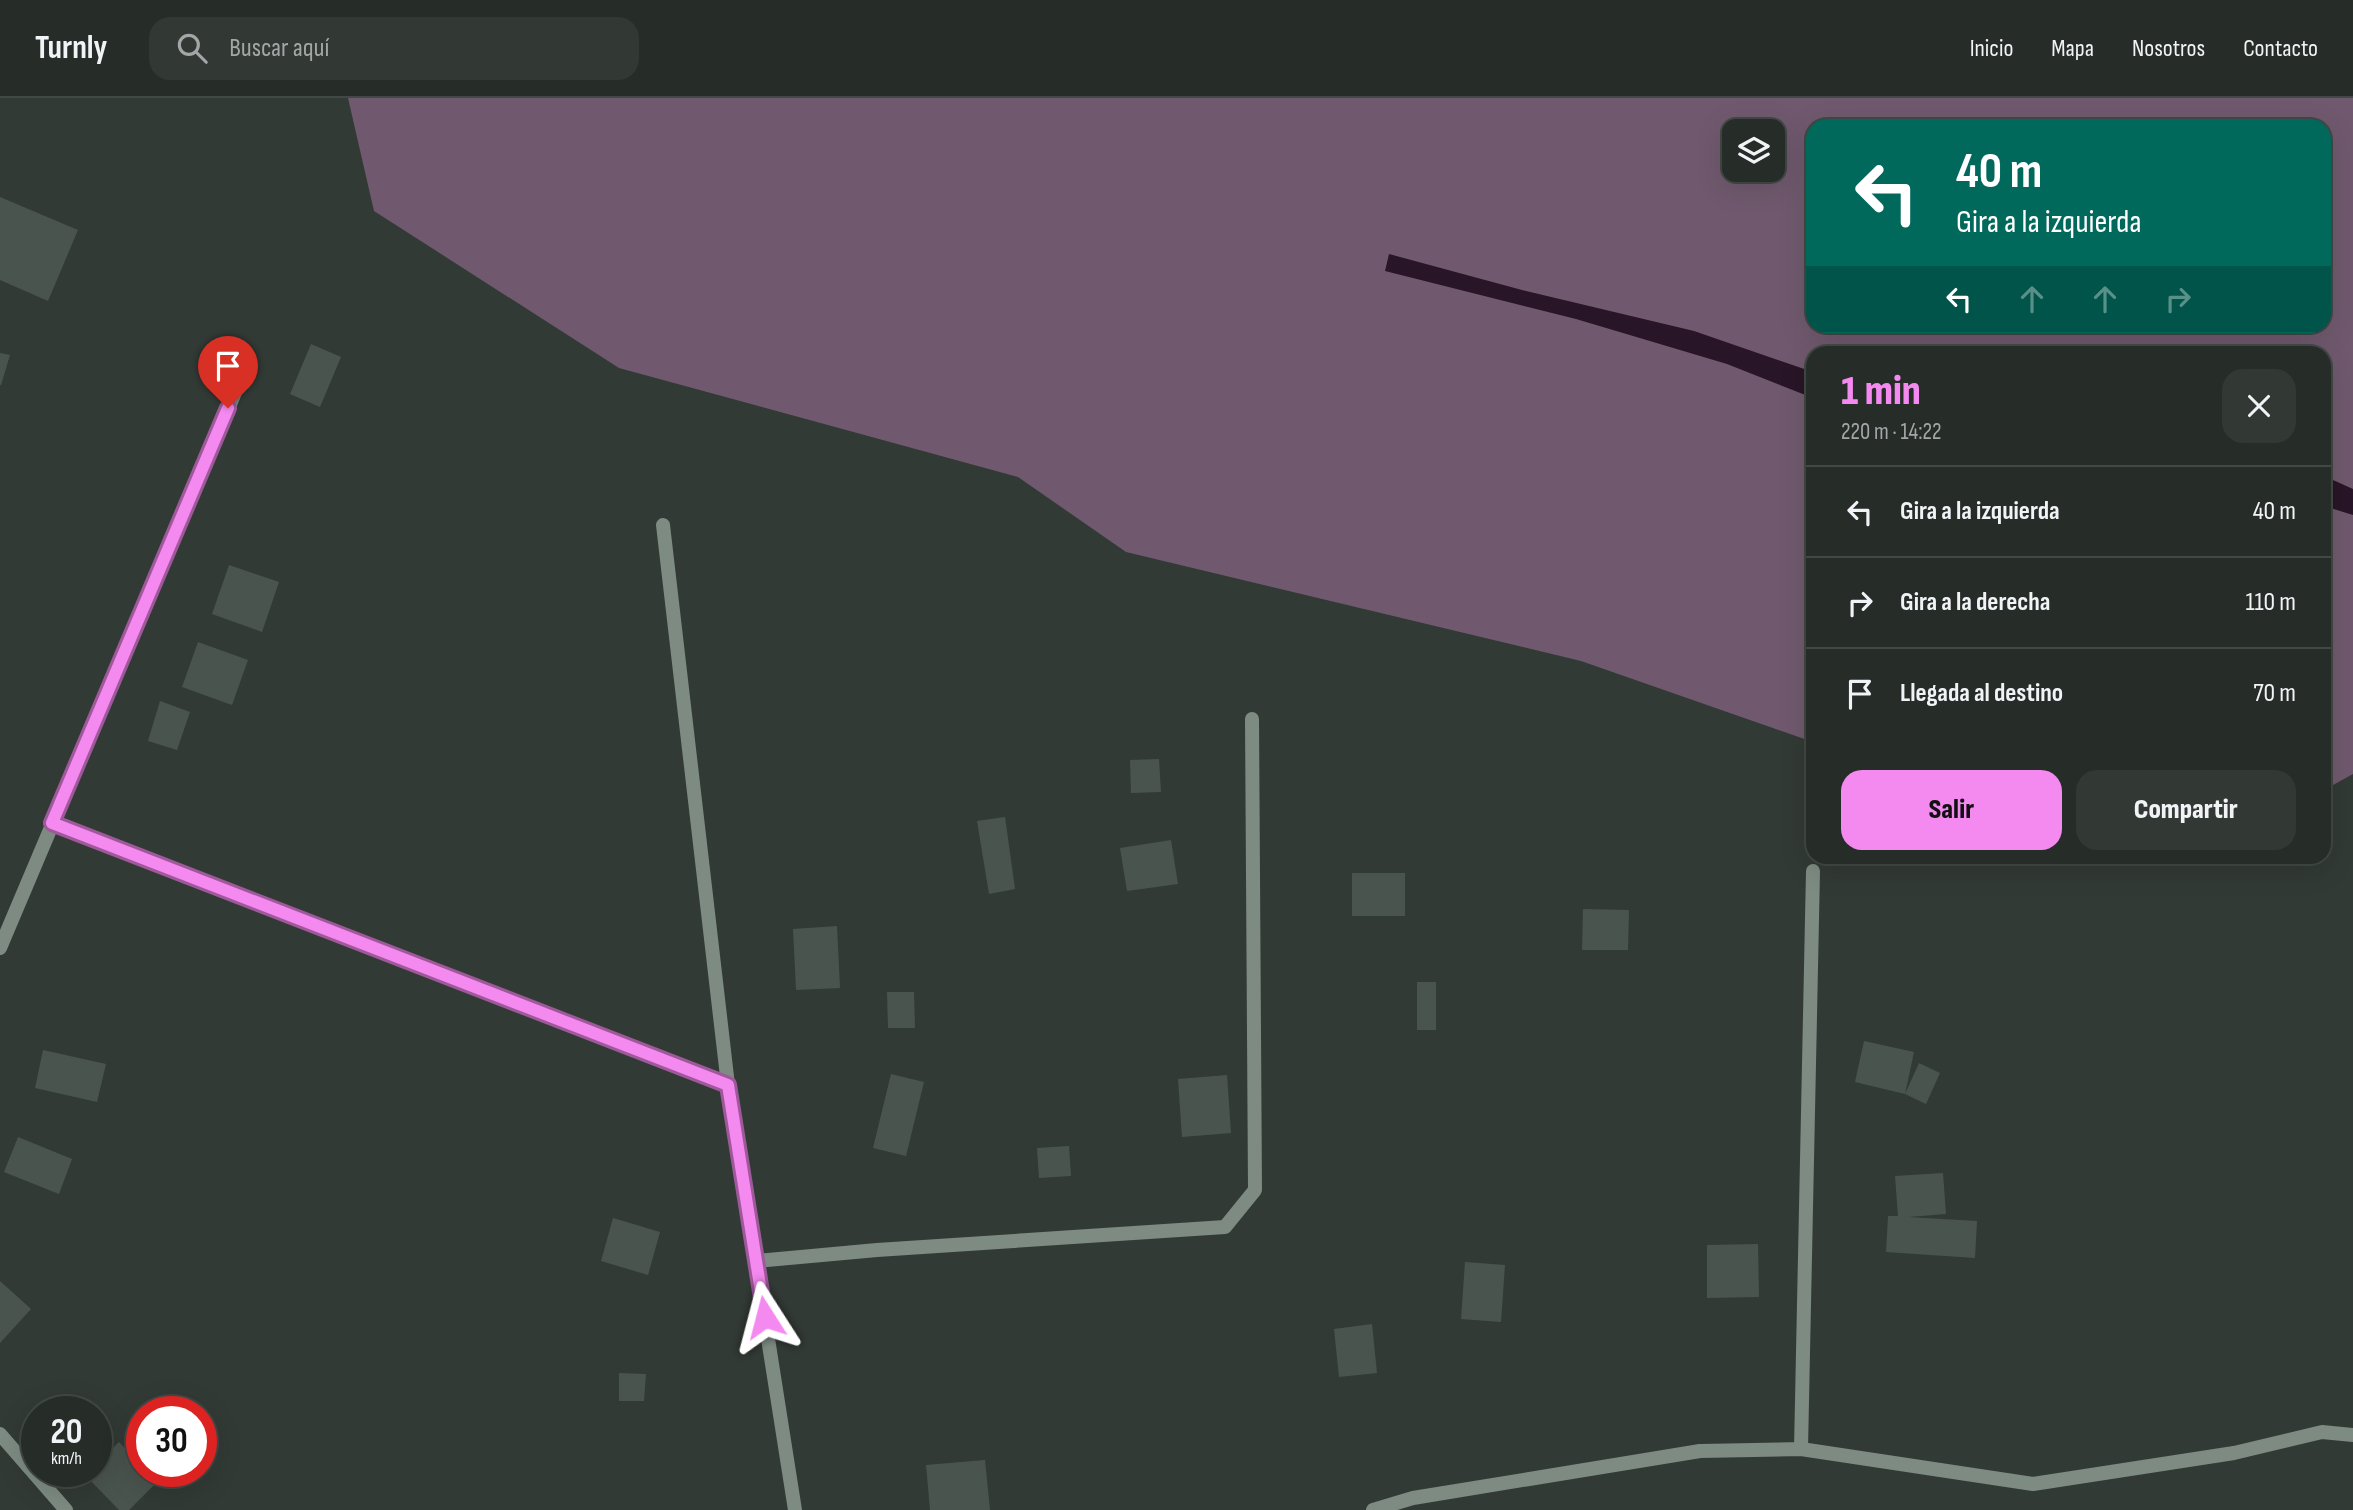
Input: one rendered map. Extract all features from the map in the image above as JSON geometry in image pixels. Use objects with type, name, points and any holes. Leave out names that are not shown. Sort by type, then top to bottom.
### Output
[{"type":"street","points":[[0,948],[239,383]]},
{"type":"street","points":[[663,525],[728,1085],[795,1510]]},
{"type":"street","points":[[756,1261],[877,1250],[1225,1227],[1255,1190],[1252,719]]},
{"type":"street","points":[[52,823],[728,1085]]},
{"type":"street","points":[[1801,1449],[1813,871]]},
{"type":"street","points":[[1373,1510],[1413,1498],[1700,1451],[1801,1449],[2033,1484],[2234,1453],[2322,1432],[2353,1435]]},
{"type":"street","points":[[0,1434],[66,1510]]},
{"type":"shaded area","points":[[348,98],[2353,98],[2353,774],[2331,786],[2331,346],[1806,346],[1806,740],[1581,661],[1126,552],[1018,477],[619,368],[374,211]]},
{"type":"shaded area","points":[[1389,254],[1522,290],[1694,331],[1806,370],[1806,395],[1727,364],[1576,319],[1385,271]]},
{"type":"shaded area","points":[[2331,479],[2353,489],[2353,515],[2331,508]]},
{"type":"building","points":[[0,197],[78,230],[48,301],[0,280]]},
{"type":"building","points":[[311,344],[341,357],[320,407],[290,394]]},
{"type":"building","points":[[0,353],[10,355],[1,385],[0,385]]},
{"type":"building","points":[[229,565],[279,582],[262,632],[212,614]]},
{"type":"building","points":[[198,642],[248,660],[232,705],[182,687]]},
{"type":"building","points":[[160,701],[190,712],[177,750],[148,741]]},
{"type":"building","points":[[1159,759],[1161,792],[1131,793],[1130,760]]},
{"type":"building","points":[[1005,817],[1015,889],[989,894],[977,821]]},
{"type":"building","points":[[1171,840],[1178,884],[1127,891],[1120,848]]},
{"type":"building","points":[[1352,873],[1405,873],[1405,916],[1352,916]]},
{"type":"building","points":[[1583,909],[1629,910],[1628,950],[1582,950]]},
{"type":"building","points":[[837,926],[840,988],[796,990],[793,929]]},
{"type":"building","points":[[1417,982],[1436,982],[1436,1030],[1417,1030]]},
{"type":"building","points":[[887,992],[914,992],[915,1028],[888,1028]]},
{"type":"building","points":[[1864,1041],[1914,1052],[1905,1094],[1855,1082]]},
{"type":"building","points":[[43,1050],[106,1064],[97,1102],[35,1088]]},
{"type":"building","points":[[1919,1063],[1940,1073],[1926,1104],[1905,1094]]},
{"type":"building","points":[[891,1074],[924,1082],[906,1156],[873,1148]]},
{"type":"building","points":[[1227,1075],[1231,1133],[1182,1137],[1178,1079]]},
{"type":"building","points":[[18,1137],[72,1159],[59,1194],[4,1172]]},
{"type":"building","points":[[1069,1146],[1071,1176],[1039,1178],[1037,1148]]},
{"type":"building","points":[[1943,1173],[1946,1214],[1908,1217],[1977,1221],[1975,1258],[1886,1252],[1888,1216],[1898,1216],[1895,1176]]},
{"type":"building","points":[[613,1218],[660,1232],[648,1275],[601,1261]]},
{"type":"building","points":[[1758,1244],[1759,1297],[1707,1298],[1707,1245]]},
{"type":"building","points":[[1465,1262],[1505,1265],[1501,1322],[1461,1319]]},
{"type":"building","points":[[0,1281],[31,1309],[0,1343]]},
{"type":"building","points":[[1372,1324],[1377,1373],[1339,1377],[1334,1329]]},
{"type":"building","points":[[619,1373],[646,1374],[644,1401],[619,1401]]},
{"type":"building","points":[[119,1442],[126,1449],[126,1487],[152,1487],[129,1510],[119,1510],[97,1487],[112,1487],[112,1449]]},
{"type":"building","points":[[985,1460],[990,1510],[930,1510],[926,1465]]},
{"type":"route","points":[[228,408],[52,823],[728,1085],[765,1317]]}]
